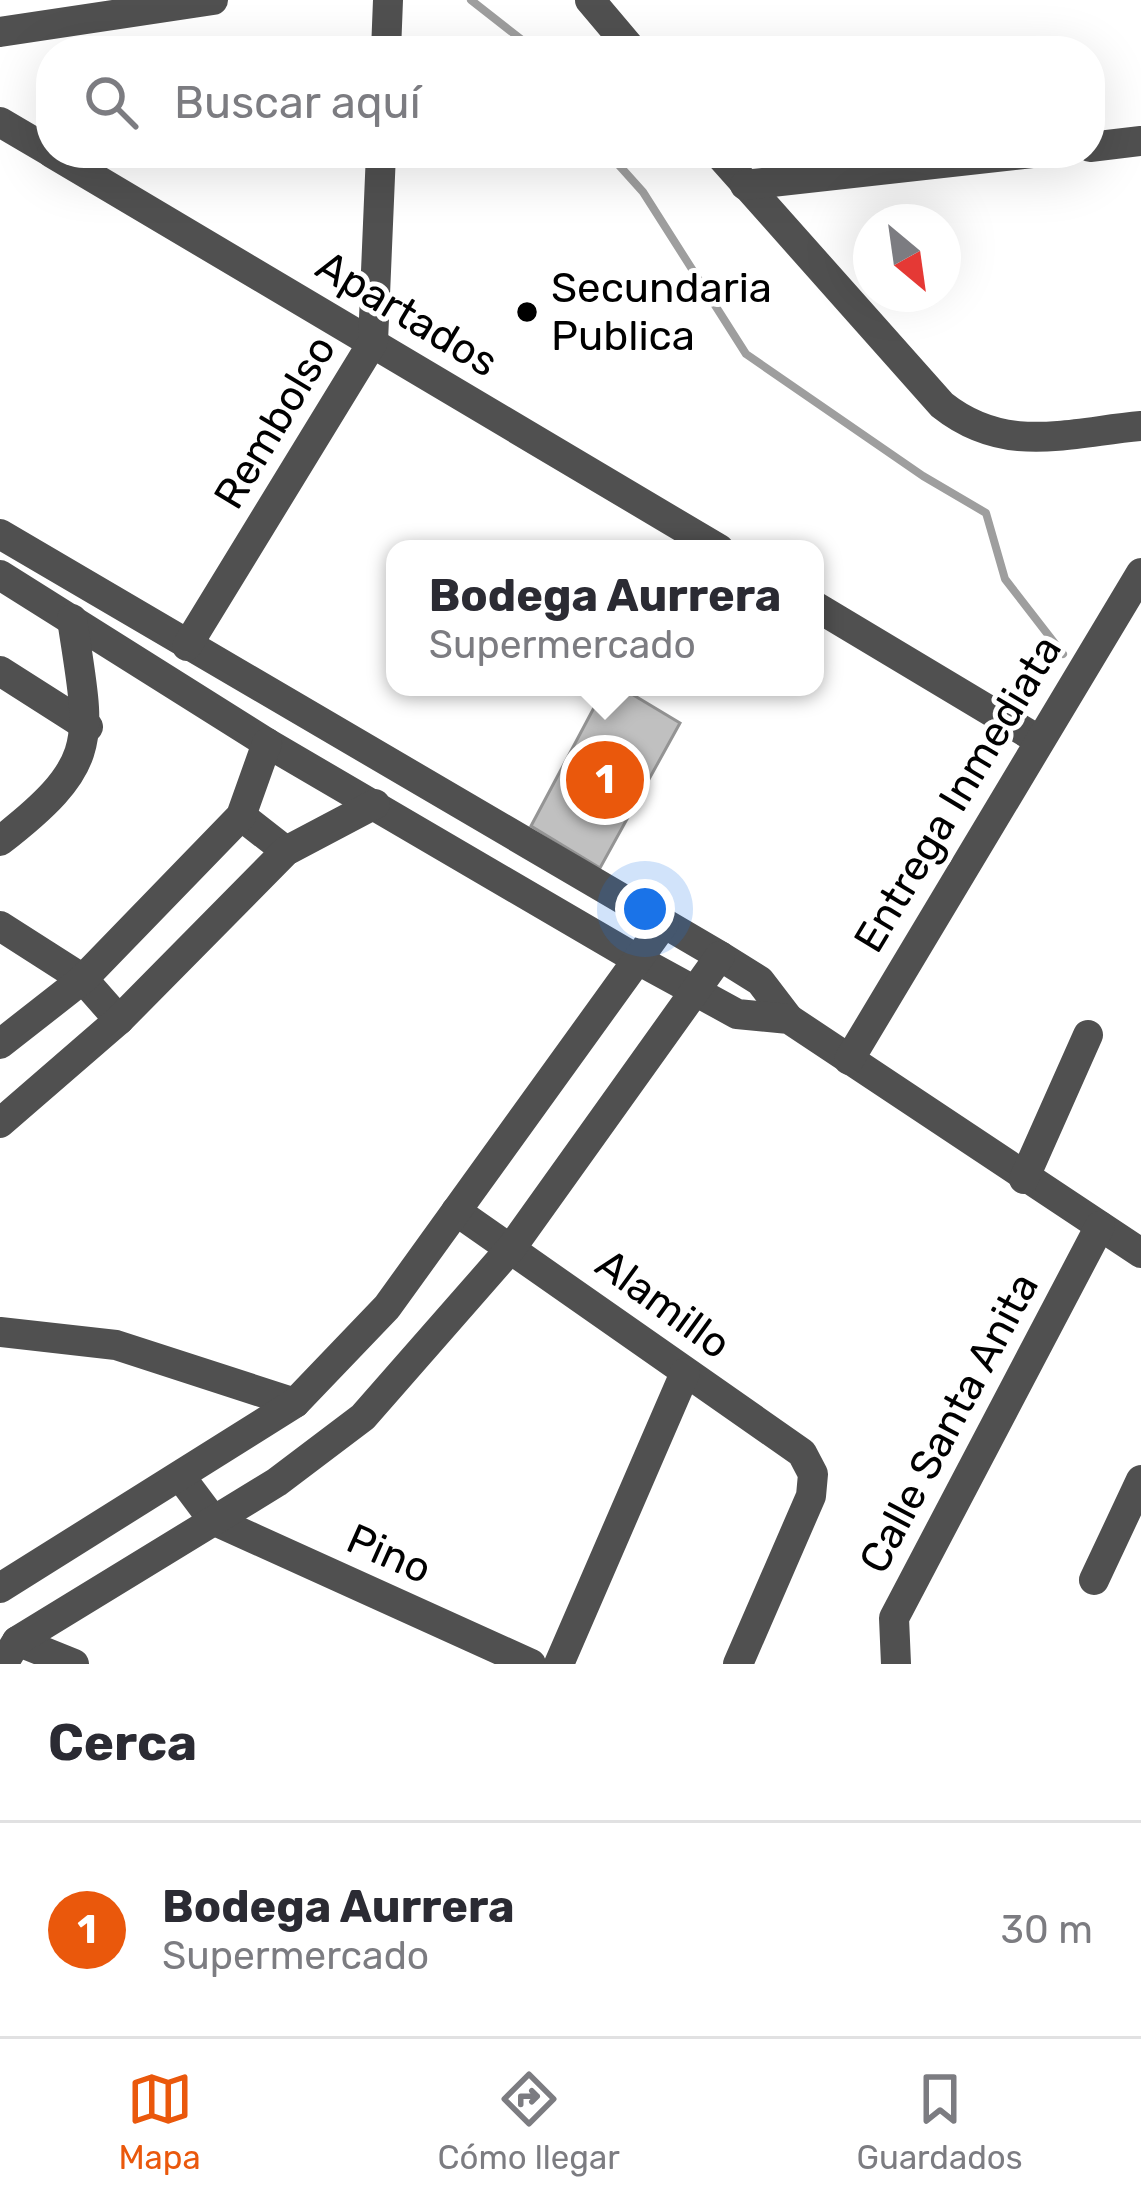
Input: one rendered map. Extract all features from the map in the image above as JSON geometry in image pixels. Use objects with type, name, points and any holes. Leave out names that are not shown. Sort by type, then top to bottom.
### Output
[{"type":"street","points":[[0,32],[213,0]]},
{"type":"street","points":[[387,36],[388,0]]},
{"type":"street","points":[[590,0],[620,36]]},
{"type":"street","name":"Apartados","points":[[0,122],[36,143]]},
{"type":"street","points":[[1105,145],[1141,141]]},
{"type":"street","name":"Apartados","points":[[77,168],[704,540]]},
{"type":"street","name":"Rembolso","points":[[188,646],[373,342],[380,168]]},
{"type":"street","points":[[731,168],[942,405],[966,424],[991,435],[1023,437],[1141,427]]},
{"type":"street","points":[[745,185],[897,168]]},
{"type":"street","points":[[0,534],[760,981],[789,1019],[1141,1253]]},
{"type":"street","name":"Entrega Inmediata","points":[[849,1060],[1037,739],[1141,573]]},
{"type":"street","points":[[0,575],[267,742],[640,961],[737,1014],[789,1019]]},
{"type":"street","points":[[824,611],[1037,739]]},
{"type":"street","points":[[0,841],[69,781],[88,727],[72,619]]},
{"type":"street","points":[[0,670],[88,727]]},
{"type":"street","points":[[0,1044],[83,979],[241,816],[267,742]]},
{"type":"street","points":[[0,1123],[119,1020],[286,851],[375,804]]},
{"type":"street","points":[[241,816],[286,851]]},
{"type":"street","points":[[0,1588],[295,1403],[387,1307],[664,923]]},
{"type":"street","points":[[0,926],[83,979],[119,1020]]},
{"type":"street","points":[[10,1653],[332,1445],[363,1417],[512,1247],[720,956]]},
{"type":"street","points":[[1024,1178],[1088,1035]]},
{"type":"street","name":"Alamillo","points":[[456,1210],[802,1453],[813,1474],[812,1496],[738,1664]]},
{"type":"street","name":"Calle Santa Anita","points":[[896,1664],[894,1618],[1100,1226]]},
{"type":"street","points":[[0,1332],[116,1346],[295,1403]]},
{"type":"street","points":[[559,1664],[685,1372]]},
{"type":"street","points":[[181,1476],[213,1520]]},
{"type":"street","points":[[1094,1580],[1141,1480]]},
{"type":"street","name":"Pino","points":[[213,1520],[531,1664]]},
{"type":"street","points":[[10,1653],[74,1664]]},
{"type":"building","points":[[600,696],[635,696],[680,723],[600,868],[531,826]]},
{"type":"waterway","points":[[471,0],[517,36]]},
{"type":"waterway","points":[[621,168],[643,192],[746,354],[923,476],[986,513],[1005,579],[1063,654]]},
{"type":"place","name":"Secundaria Publica","points":[[527,312]]},
{"type":"place","name":"Bodega Aurrera","points":[[605,780]]}]
